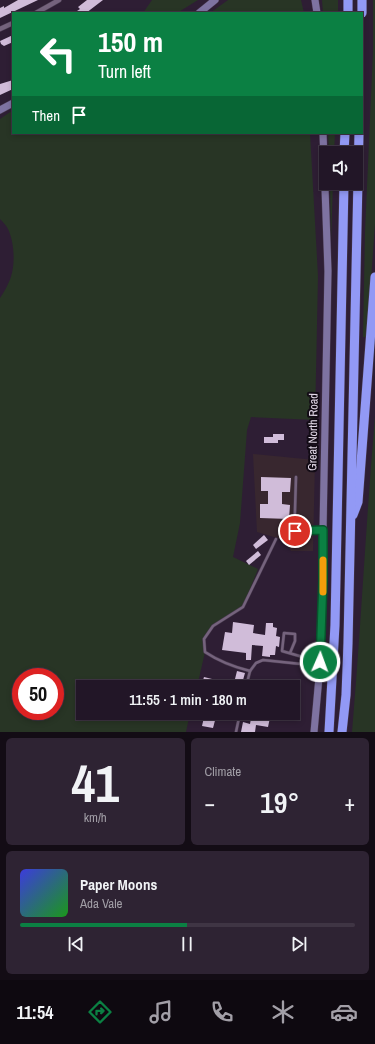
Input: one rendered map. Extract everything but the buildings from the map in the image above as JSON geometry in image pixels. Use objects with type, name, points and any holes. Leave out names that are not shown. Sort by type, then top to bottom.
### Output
[{"type":"highway","points":[[348,0],[348,12]]},
{"type":"highway","points":[[362,0],[362,12]]},
{"type":"highway","points":[[344,146],[345,134]]},
{"type":"highway","points":[[342,732],[346,695],[348,643],[359,134]]},
{"type":"highway","points":[[329,732],[335,625],[344,190]]},
{"type":"highway","points":[[350,526],[358,502],[375,277]]},
{"type":"main road","points":[[200,12],[215,0]]},
{"type":"main road","points":[[315,0],[317,12]]},
{"type":"main road","points":[[0,110],[12,104]]},
{"type":"main road","name":"Great North Road","points":[[314,732],[320,664],[323,580],[328,271],[323,134]]},
{"type":"street","points":[[38,12],[59,0]]},
{"type":"street","points":[[0,29],[12,23]]},
{"type":"lane","points":[[294,543],[296,477]]},
{"type":"lane","points":[[295,531],[323,530]]},
{"type":"lane","points":[[250,671],[217,660],[205,652],[204,639],[214,626],[243,607],[276,539]]},
{"type":"lane","points":[[290,653],[295,641],[295,634],[284,633],[282,651],[320,664]]},
{"type":"lane","points":[[248,680],[250,671],[256,663],[263,660],[320,664]]},
{"type":"lane","points":[[236,732],[239,720]]},
{"type":"shaded area","points":[[253,454],[315,460],[313,551],[291,551],[284,540],[257,532]]},
{"type":"green space","points":[[152,0],[198,0],[179,12],[144,12]]},
{"type":"green space","points":[[228,0],[301,0],[304,12],[211,12]]},
{"type":"green space","points":[[322,0],[338,0],[338,12],[323,12]]},
{"type":"green space","points":[[373,0],[375,0],[375,224],[367,337],[363,337],[365,232],[373,51]]},
{"type":"green space","points":[[12,111],[12,134],[310,134],[318,276],[315,420],[251,417],[247,430],[240,523],[233,557],[258,569],[243,607],[214,626],[204,639],[205,652],[199,680],[76,680],[76,720],[189,720],[186,732],[0,732],[0,298],[11,278],[14,256],[12,242],[6,226],[0,219],[0,119]]},
{"type":"green space","points":[[328,134],[335,134],[334,146],[329,146]]},
{"type":"green space","points":[[330,190],[333,190],[331,242]]},
{"type":"green space","points":[[375,416],[375,732],[352,732],[369,495]]},
{"type":"slow traffic","points":[[323,560],[323,592]]},
{"type":"route","points":[[295,531],[323,530],[320,662]]}]
